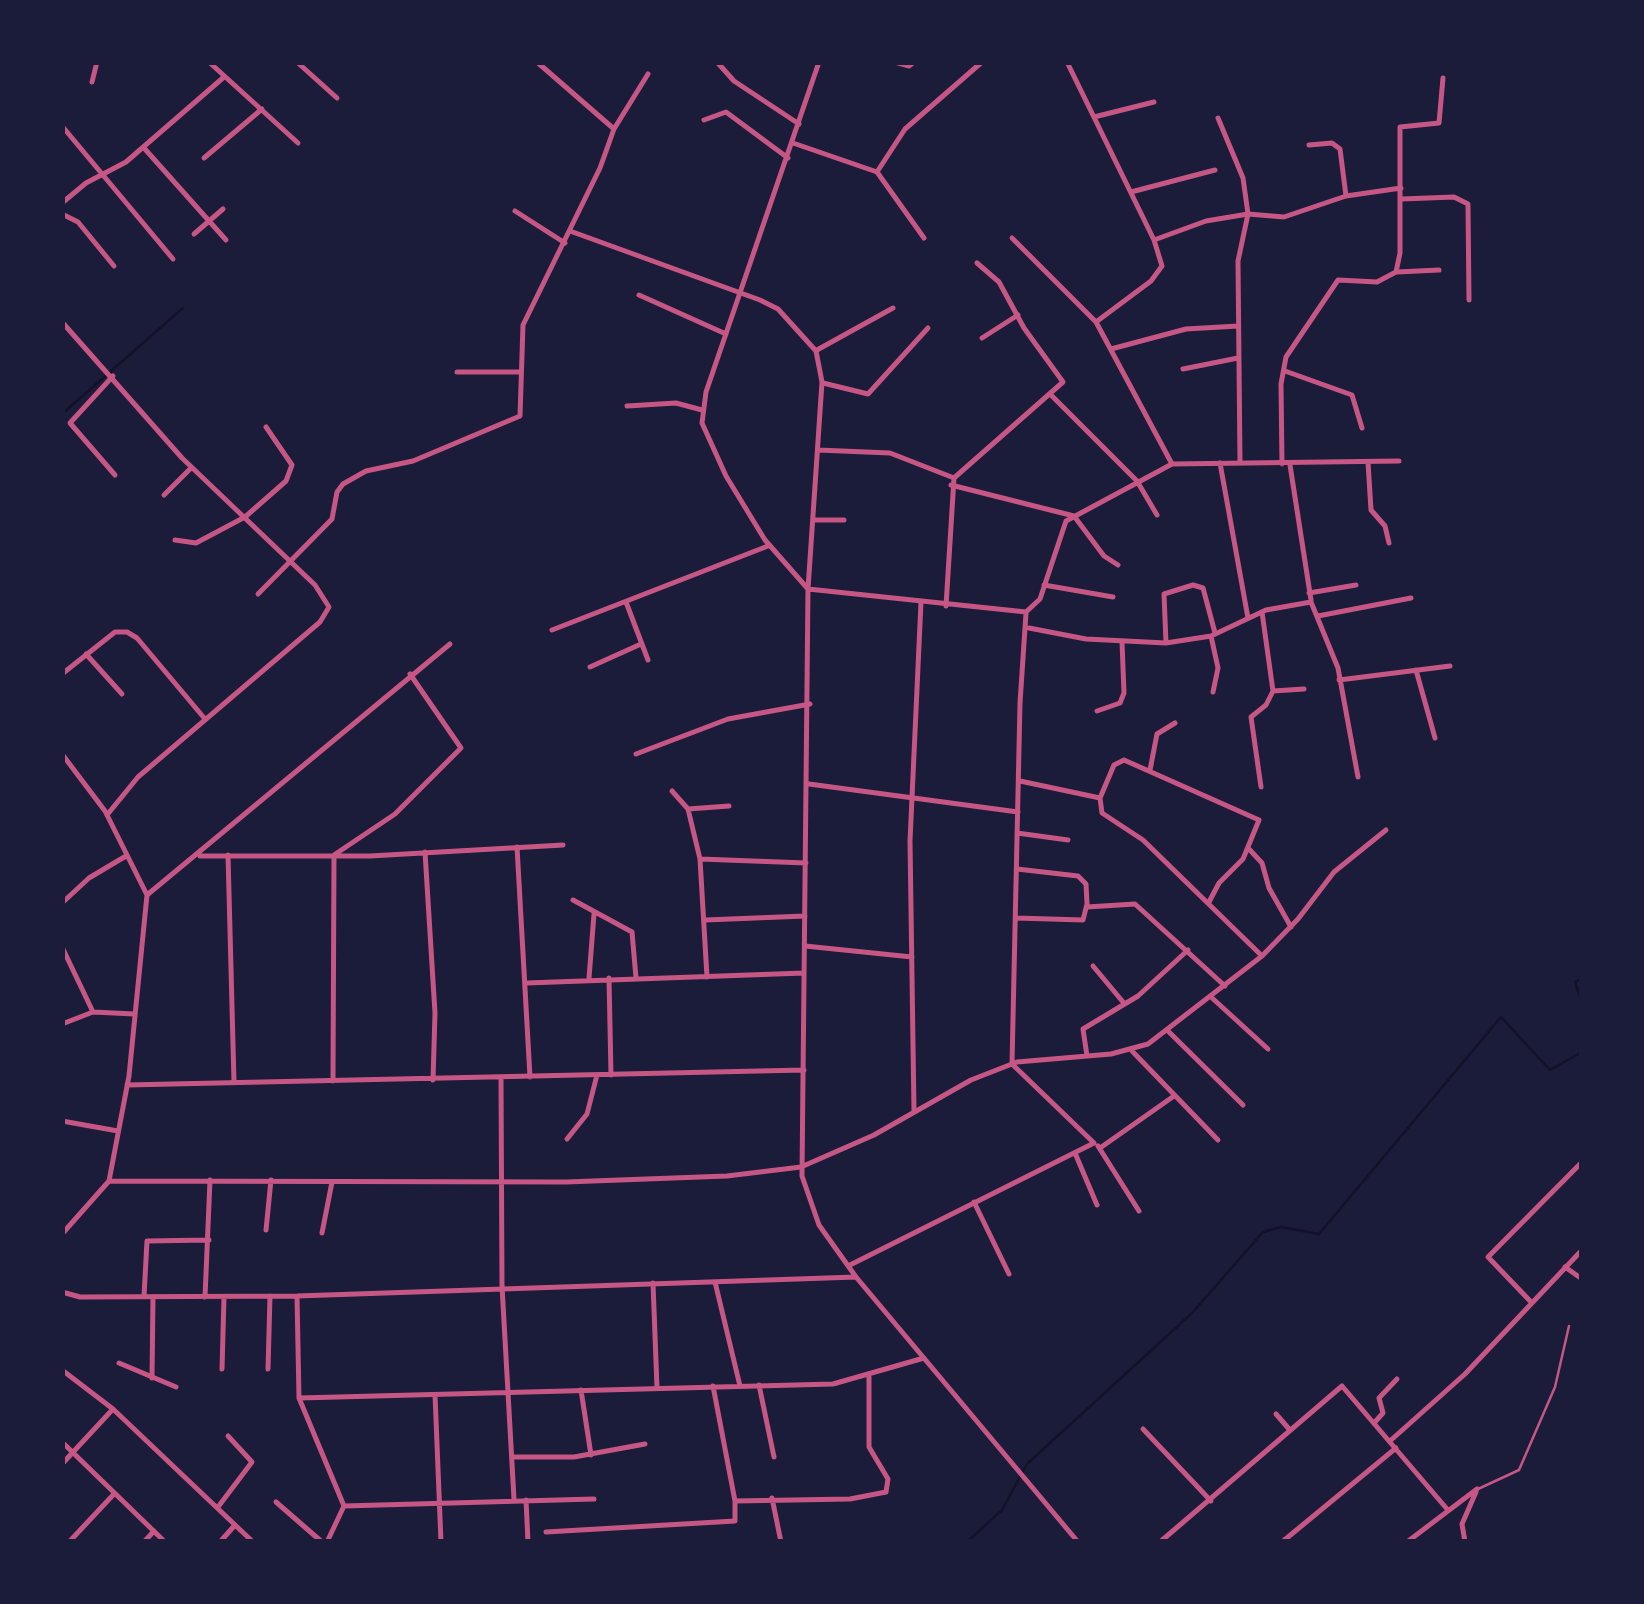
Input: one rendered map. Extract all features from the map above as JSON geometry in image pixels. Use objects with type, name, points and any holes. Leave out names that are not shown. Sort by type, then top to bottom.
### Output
[{"type":"street","points":[[92,82],[98,62]]},
{"type":"street","points":[[209,62],[298,143]]},
{"type":"street","points":[[297,62],[337,98]]},
{"type":"street","points":[[536,62],[614,129]]},
{"type":"street","points":[[717,62],[734,81],[800,124]]},
{"type":"street","points":[[819,62],[702,410],[705,434],[770,545],[808,588],[1026,612],[1034,607],[1062,529],[1074,516],[1172,464],[1399,461]]},
{"type":"street","points":[[896,62],[908,66],[914,62]]},
{"type":"street","points":[[1067,62],[1154,240],[1162,271],[1096,322]]},
{"type":"street","points":[[877,172],[905,129],[980,63]]},
{"type":"street","points":[[258,594],[332,519],[337,492],[343,484],[366,471],[413,462],[520,416],[522,326],[565,242],[614,129],[648,74]]},
{"type":"street","points":[[62,203],[144,148],[224,76]]},
{"type":"street","points":[[1396,272],[1402,188],[1400,126],[1439,123],[1443,78]]},
{"type":"street","points":[[1094,118],[1154,102]]},
{"type":"street","points":[[204,158],[262,109]]},
{"type":"street","points":[[704,120],[726,112],[788,158]]},
{"type":"street","points":[[1218,118],[1243,178],[1248,214],[1238,261],[1240,463]]},
{"type":"street","points":[[62,126],[173,260]]},
{"type":"street","points":[[793,142],[877,172],[924,238]]},
{"type":"street","points":[[1310,145],[1332,143],[1340,149],[1346,196]]},
{"type":"street","points":[[144,148],[226,240]]},
{"type":"street","points":[[1132,192],[1215,170]]},
{"type":"street","points":[[1154,240],[1206,221],[1248,214],[1284,217],[1346,196],[1402,188]]},
{"type":"street","points":[[1401,199],[1454,197],[1468,204],[1469,300]]},
{"type":"street","points":[[194,234],[223,209]]},
{"type":"street","points":[[515,211],[565,242]]},
{"type":"street","points":[[62,214],[78,222],[114,266]]},
{"type":"street","points":[[570,231],[778,309],[816,351],[822,382],[808,588],[810,704],[801,1167],[819,1224],[856,1278],[1078,1542]]},
{"type":"street","points":[[1012,238],[1096,322],[1172,464]]},
{"type":"street","points":[[946,606],[952,481],[1051,395],[1062,378],[999,282],[977,263]]},
{"type":"street","points":[[1282,465],[1286,357],[1338,280],[1377,282],[1396,272],[1439,270]]},
{"type":"street","points":[[639,295],[726,334]]},
{"type":"street","points":[[816,351],[893,308]]},
{"type":"street","points":[[982,338],[1018,315]]},
{"type":"street","points":[[62,322],[192,468],[293,562],[328,602],[326,615],[138,777],[107,815]]},
{"type":"street","points":[[1111,349],[1186,329],[1238,326]]},
{"type":"street","points":[[822,382],[868,394],[928,328]]},
{"type":"street","points":[[1183,369],[1238,358]]},
{"type":"street","points":[[1284,371],[1352,394],[1362,428]]},
{"type":"street","points":[[457,372],[519,372]]},
{"type":"street","points":[[112,375],[70,423],[115,475]]},
{"type":"street","points":[[1051,395],[1137,481],[1157,515]]},
{"type":"street","points":[[628,406],[676,403],[702,410]]},
{"type":"street","points":[[175,540],[196,543],[245,517],[291,471],[290,460],[266,427]]},
{"type":"street","points":[[818,450],[890,453],[952,481],[1074,516],[1104,556],[1118,565]]},
{"type":"street","points":[[1368,462],[1370,510],[1385,526],[1389,543]]},
{"type":"street","points":[[1220,463],[1248,619]]},
{"type":"street","points":[[1290,465],[1309,594],[1339,680],[1358,777]]},
{"type":"street","points":[[164,494],[192,468]]},
{"type":"street","points":[[813,520],[844,520]]},
{"type":"street","points":[[552,630],[770,545]]},
{"type":"street","points":[[1044,585],[1112,597]]},
{"type":"street","points":[[1166,643],[1164,594],[1193,586],[1203,588],[1218,668],[1213,692]]},
{"type":"street","points":[[1309,594],[1356,586]]},
{"type":"street","points":[[1318,616],[1411,598]]},
{"type":"street","points":[[626,602],[648,660]]},
{"type":"street","points":[[914,1111],[914,795],[922,602]]},
{"type":"street","points":[[1028,628],[1166,643],[1214,635],[1262,612],[1312,602]]},
{"type":"street","points":[[1026,612],[1028,628],[1020,702],[1012,1064],[1097,1146],[1139,1211]]},
{"type":"street","points":[[1260,787],[1250,717],[1266,705],[1272,691],[1262,612]]},
{"type":"street","points":[[62,674],[114,632],[127,632],[137,638],[206,720]]},
{"type":"street","points":[[1096,712],[1120,703],[1124,693],[1122,641]]},
{"type":"street","points":[[146,895],[450,644]]},
{"type":"street","points":[[590,666],[641,644]]},
{"type":"street","points":[[86,654],[122,694]]},
{"type":"street","points":[[1339,680],[1450,666]]},
{"type":"street","points":[[1416,670],[1435,738]]},
{"type":"street","points":[[334,855],[394,814],[461,748],[410,674]]},
{"type":"street","points":[[1272,691],[1304,688]]},
{"type":"street","points":[[636,754],[728,719],[810,704]]},
{"type":"street","points":[[1150,770],[1157,734],[1174,723]]},
{"type":"street","points":[[62,754],[107,815],[146,895],[127,1085],[109,1181],[62,1234]]},
{"type":"street","points":[[1209,902],[1249,849],[1258,820],[1150,770],[1118,760],[1100,798],[1102,813],[1143,840],[1262,956]]},
{"type":"street","points":[[1020,782],[1100,798]]},
{"type":"street","points":[[809,784],[914,795],[1018,812]]},
{"type":"street","points":[[672,791],[688,810],[700,859],[707,977]]},
{"type":"street","points":[[688,810],[729,806]]},
{"type":"street","points":[[109,1181],[500,1184],[727,1176],[801,1167],[844,1150],[1012,1064],[1132,1050],[1168,1031],[1262,956],[1334,872],[1386,830]]},
{"type":"street","points":[[1017,833],[1068,840]]},
{"type":"street","points":[[197,856],[334,855],[563,845]]},
{"type":"street","points":[[517,847],[519,921],[528,983],[530,1076]]},
{"type":"street","points":[[1249,849],[1262,863],[1269,888],[1290,927]]},
{"type":"street","points":[[425,852],[435,1013],[433,1080]]},
{"type":"street","points":[[228,855],[234,1082]]},
{"type":"street","points":[[334,855],[334,1081]]},
{"type":"street","points":[[62,903],[89,878],[126,856]]},
{"type":"street","points":[[700,859],[806,863]]},
{"type":"street","points":[[1016,868],[1078,876],[1086,884],[1087,907],[1083,920],[1016,918]]},
{"type":"street","points":[[573,900],[632,932],[636,978]]},
{"type":"street","points":[[1087,907],[1135,904],[1225,986]]},
{"type":"street","points":[[590,978],[594,914]]},
{"type":"street","points":[[705,920],[805,916]]},
{"type":"street","points":[[804,946],[912,957]]},
{"type":"street","points":[[63,950],[93,1012]]},
{"type":"street","points":[[1086,1056],[1083,1029],[1138,996],[1188,950]]},
{"type":"street","points":[[1093,966],[1124,1003]]},
{"type":"street","points":[[528,983],[804,973]]},
{"type":"street","points":[[609,978],[611,1075]]},
{"type":"street","points":[[1211,997],[1268,1049]]},
{"type":"street","points":[[62,1024],[93,1012],[134,1014]]},
{"type":"street","points":[[1168,1031],[1243,1105]]},
{"type":"street","points":[[1132,1050],[1218,1140]]},
{"type":"street","points":[[127,1085],[804,1070]]},
{"type":"street","points":[[567,1139],[587,1114],[596,1075]]},
{"type":"street","points":[[501,1078],[502,1286],[514,1500]]},
{"type":"street","points":[[848,1266],[1075,1153],[1097,1146],[1174,1096]]},
{"type":"street","points":[[62,1121],[118,1131]]},
{"type":"street","points":[[1075,1153],[1097,1205]]},
{"type":"street","points":[[1532,1302],[1488,1257],[1582,1162]]},
{"type":"street","points":[[205,1296],[210,1180]]},
{"type":"street","points":[[266,1230],[271,1180]]},
{"type":"street","points":[[322,1233],[332,1182]]},
{"type":"street","points":[[974,1202],[1009,1274]]},
{"type":"street","points":[[144,1297],[146,1241],[209,1240]]},
{"type":"street","points":[[1390,1441],[1465,1374],[1582,1250]]},
{"type":"street","points":[[1565,1267],[1582,1280]]},
{"type":"street","points":[[62,1292],[80,1297],[297,1296],[502,1286],[856,1278]]},
{"type":"street","points":[[715,1282],[740,1386]]},
{"type":"street","points":[[653,1283],[657,1388]]},
{"type":"street","points":[[152,1296],[152,1378]]},
{"type":"street","points":[[268,1369],[270,1296]]},
{"type":"street","points":[[297,1296],[300,1398],[344,1506]]},
{"type":"street","points":[[222,1369],[224,1297]]},
{"type":"street","points":[[300,1398],[833,1384],[869,1377],[924,1358]]},
{"type":"street","points":[[118,1363],[176,1387]]},
{"type":"street","points":[[62,1370],[113,1409],[254,1542]]},
{"type":"street","points":[[735,1501],[872,1498],[888,1489],[869,1447],[869,1377]]},
{"type":"street","points":[[1375,1422],[1383,1412],[1380,1398],[1397,1379]]},
{"type":"street","points":[[760,1385],[774,1457]]},
{"type":"street","points":[[546,1532],[732,1522],[735,1501],[713,1386]]},
{"type":"street","points":[[1160,1542],[1342,1386],[1447,1508]]},
{"type":"street","points":[[581,1390],[591,1455]]},
{"type":"street","points":[[435,1394],[440,1542]]},
{"type":"street","points":[[62,1464],[113,1409]]},
{"type":"street","points":[[1276,1414],[1290,1428]]},
{"type":"street","points":[[1144,1429],[1211,1502]]},
{"type":"street","points":[[218,1507],[252,1462],[228,1436]]},
{"type":"street","points":[[62,1442],[165,1542]]},
{"type":"street","points":[[513,1457],[591,1455],[646,1444]]},
{"type":"street","points":[[1282,1542],[1396,1448]]},
{"type":"street","points":[[1407,1542],[1477,1489]]},
{"type":"street","points":[[1464,1542],[1462,1524],[1477,1489]]},
{"type":"street","points":[[69,1542],[114,1494]]},
{"type":"street","points":[[344,1506],[594,1498]]},
{"type":"street","points":[[772,1498],[781,1542]]},
{"type":"street","points":[[526,1500],[528,1542]]},
{"type":"street","points":[[276,1502],[324,1542],[344,1506]]},
{"type":"street","points":[[220,1542],[235,1525]]},
{"type":"street","points":[[144,1542],[154,1532]]},
{"type":"lane","points":[[1477,1489],[1519,1470],[1555,1387],[1569,1326]]},
{"type":"waterway","points":[[62,414],[183,308]]},
{"type":"waterway","points":[[1582,978],[1575,982],[1582,1004]]},
{"type":"waterway","points":[[967,1542],[1002,1510],[1027,1464],[1192,1313],[1263,1232],[1281,1227],[1319,1234],[1501,1017],[1550,1070],[1582,1052]]}]
